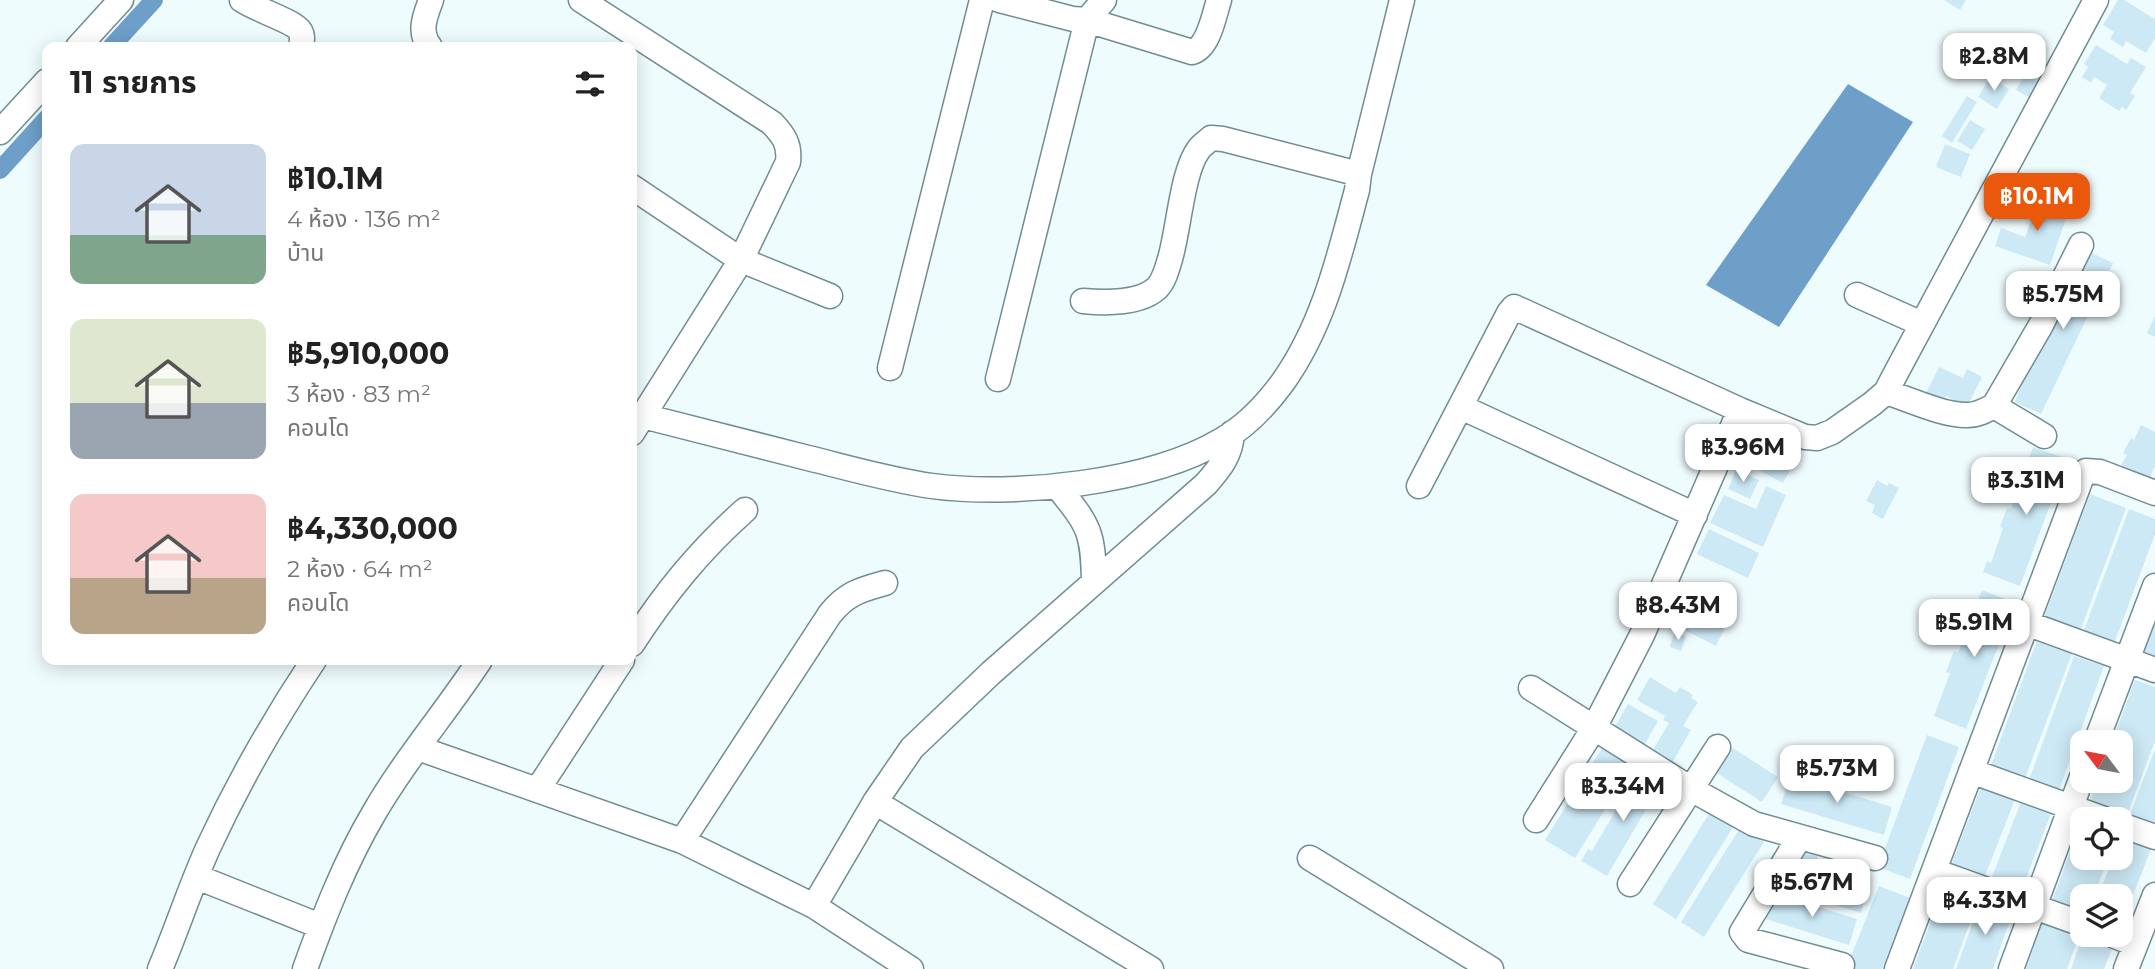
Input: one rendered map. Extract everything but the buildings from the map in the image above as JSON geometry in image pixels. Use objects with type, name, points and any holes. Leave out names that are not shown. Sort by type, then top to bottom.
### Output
[{"type":"street","points":[[83,42],[121,0]]},
{"type":"street","points":[[242,0],[253,8],[298,27],[302,34],[301,42]]},
{"type":"street","points":[[426,42],[422,23],[431,0]]},
{"type":"street","points":[[581,0],[772,123],[785,136],[789,150],[788,163],[741,260],[637,425],[932,486],[995,491],[1057,486],[1125,476],[1192,454],[1232,433],[1252,417],[1282,384],[1306,347],[1332,283],[1402,0]]},
{"type":"street","points":[[890,368],[982,0]]},
{"type":"street","points":[[999,0],[1073,19],[1087,20],[1195,52],[1204,43],[1219,0]]},
{"type":"street","points":[[998,379],[1087,20],[1104,0]]},
{"type":"street","points":[[1419,486],[1508,313],[1514,307],[1805,437],[1817,438],[1832,432],[1872,404],[1886,392],[2096,0]]},
{"type":"street","points":[[0,132],[42,86]]},
{"type":"street","points":[[1083,301],[1122,302],[1156,289],[1164,277],[1175,240],[1190,167],[1199,148],[1211,138],[1359,174]]},
{"type":"street","points":[[637,190],[741,260],[830,296]]},
{"type":"street","points":[[1886,392],[1945,412],[1966,415],[1982,413],[1994,406],[2081,245]]},
{"type":"street","points":[[1857,296],[1922,324]]},
{"type":"street","points":[[1994,406],[2044,436]]},
{"type":"street","points":[[1461,407],[1695,515]]},
{"type":"street","points":[[1536,820],[1594,728],[1642,635],[1740,410]]},
{"type":"street","points":[[814,906],[875,802],[912,748],[992,672],[1206,484],[1222,467],[1231,447],[1232,433]]},
{"type":"street","points":[[1897,969],[2082,476],[2086,471],[2100,472],[2155,494]]},
{"type":"street","points":[[1057,486],[1083,518],[1090,533],[1094,582]]},
{"type":"street","points":[[637,637],[668,592],[709,543],[745,510]]},
{"type":"street","points":[[681,841],[841,600],[854,591],[886,583]]},
{"type":"street","points":[[2101,730],[2155,586]]},
{"type":"street","points":[[2025,623],[2155,670]]},
{"type":"street","points":[[160,969],[208,850],[247,770],[311,665]]},
{"type":"street","points":[[304,969],[320,926],[373,815],[476,665]]},
{"type":"street","points":[[538,789],[619,665]]},
{"type":"street","points":[[1531,688],[1691,789],[1754,824],[1875,858]]},
{"type":"street","points":[[1630,884],[1718,747]]},
{"type":"street","points":[[418,748],[681,841],[814,906],[911,969]]},
{"type":"street","points":[[1972,771],[2071,807],[2076,793]]},
{"type":"street","points":[[875,802],[1152,969]]},
{"type":"street","points":[[2011,969],[2070,810]]},
{"type":"street","points":[[2133,829],[2155,837]]},
{"type":"street","points":[[1799,838],[1742,932],[1748,940],[1843,965]]},
{"type":"street","points":[[1310,858],[1489,968]]},
{"type":"street","points":[[1934,871],[2070,920]]},
{"type":"street","points":[[197,877],[320,926]]},
{"type":"street","points":[[2126,969],[2154,903]]},
{"type":"water","points":[[1848,84],[1913,122],[1779,327],[1706,285]]},
{"type":"waterway","points":[[116,42],[154,0]]},
{"type":"waterway","points":[[0,170],[42,124]]}]
